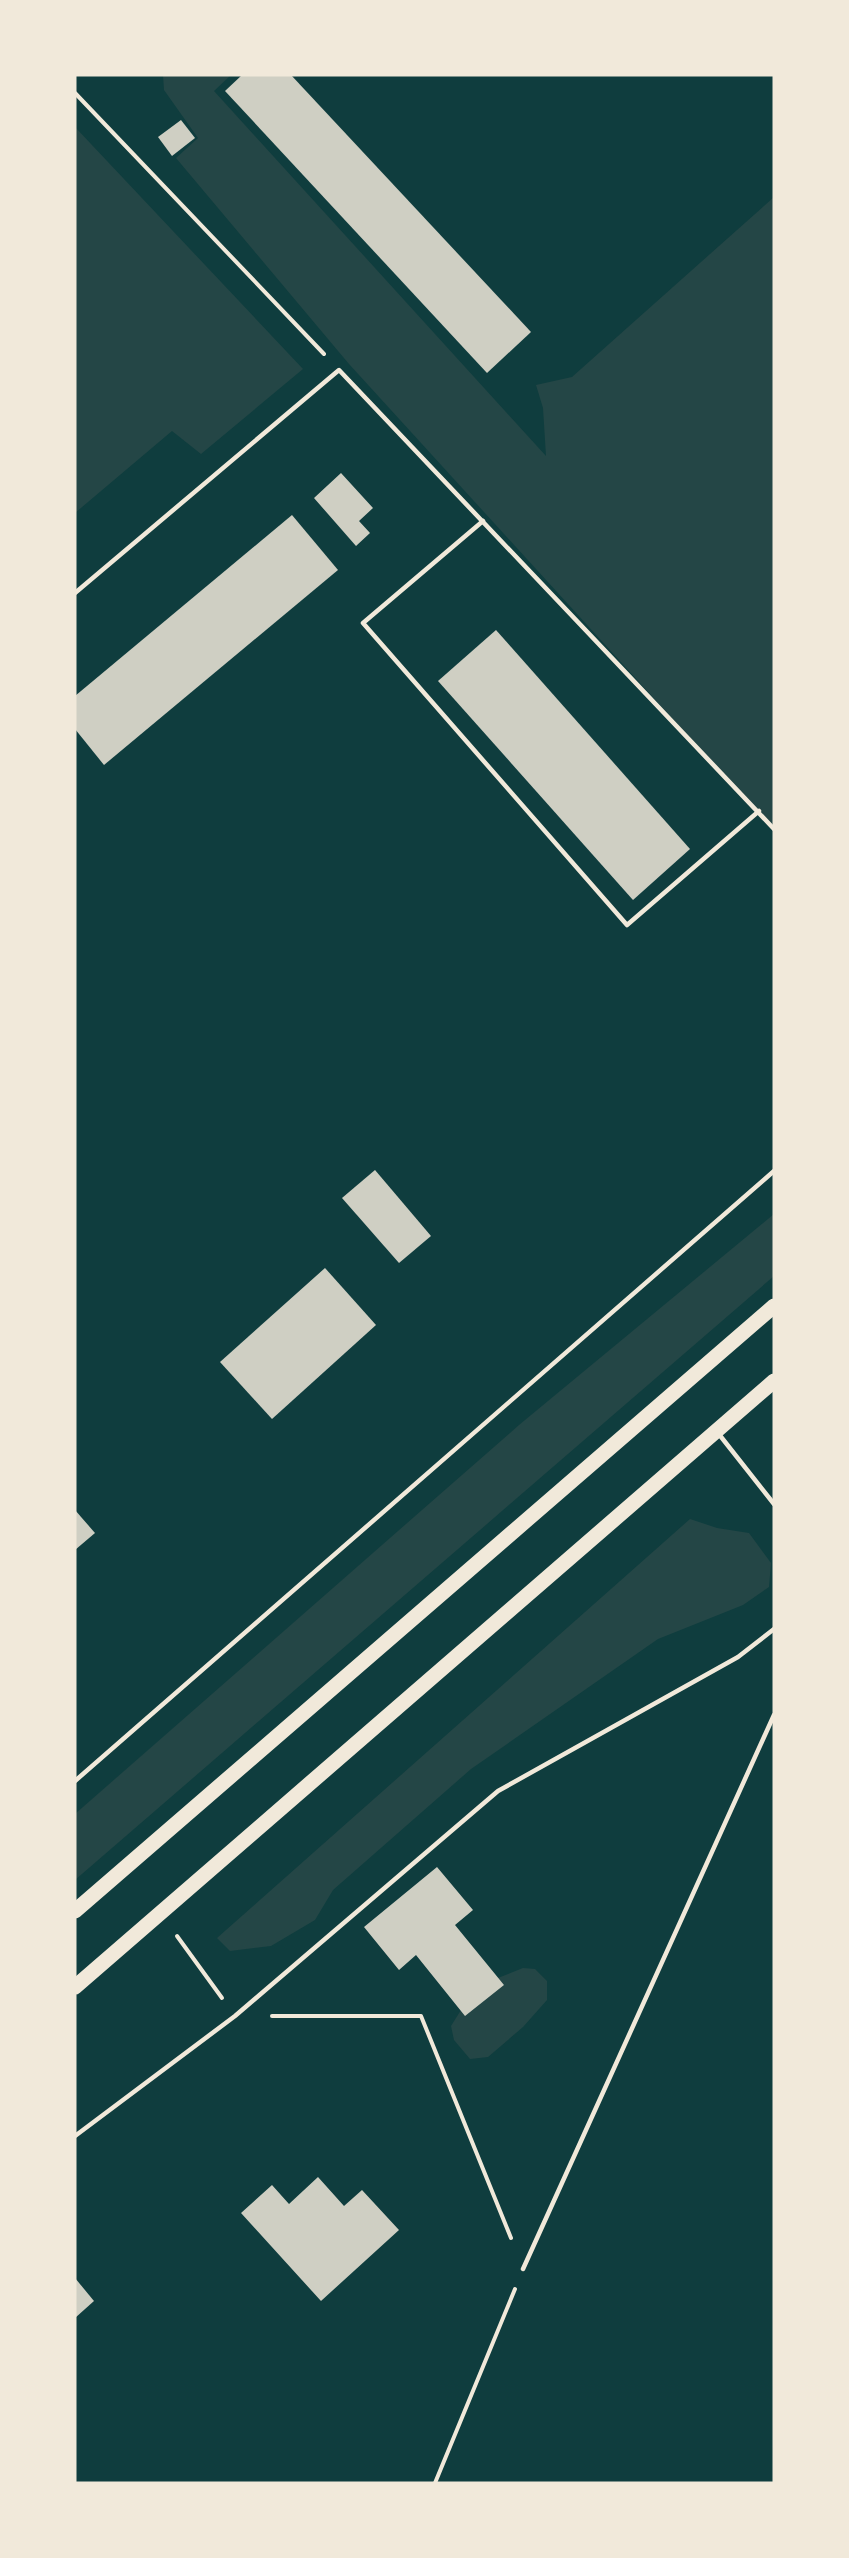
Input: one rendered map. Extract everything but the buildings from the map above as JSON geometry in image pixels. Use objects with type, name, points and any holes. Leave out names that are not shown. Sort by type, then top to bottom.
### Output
[{"type":"main road","points":[[75,1911],[774,1306]]},
{"type":"main road","points":[[75,1987],[774,1381]]},
{"type":"lane","points":[[75,593],[339,370],[774,829]]},
{"type":"lane","points":[[483,521],[363,622],[627,925],[759,811]]},
{"type":"lane","points":[[75,1781],[774,1171]]},
{"type":"lane","points":[[716,1431],[774,1504]]},
{"type":"lane","points":[[75,2136],[235,2016],[498,1791],[738,1657],[774,1629]]},
{"type":"lane","points":[[523,2269],[774,1715]]},
{"type":"path","points":[[75,93],[339,370]]},
{"type":"path","points":[[161,1914],[235,2016],[421,2016],[523,2269],[435,2483]]},
{"type":"shaded area","points":[[163,75],[231,75],[214,91],[546,456],[543,408],[536,385],[572,377],[774,197],[774,830],[349,364],[176,158],[198,138],[164,90]]},
{"type":"shaded area","points":[[75,127],[303,369],[201,454],[172,431],[75,513]]},
{"type":"shaded area","points":[[774,1214],[774,1276],[75,1880],[75,1814],[519,1425]]},
{"type":"shaded area","points":[[690,1519],[717,1528],[749,1533],[771,1563],[769,1587],[743,1605],[658,1639],[471,1769],[333,1890],[315,1920],[271,1946],[230,1951],[217,1938]]},
{"type":"shaded area","points":[[523,1968],[535,1969],[547,1981],[547,2000],[523,2027],[488,2057],[470,2059],[454,2040],[451,2026],[461,2010],[504,1985],[498,1978]]}]
